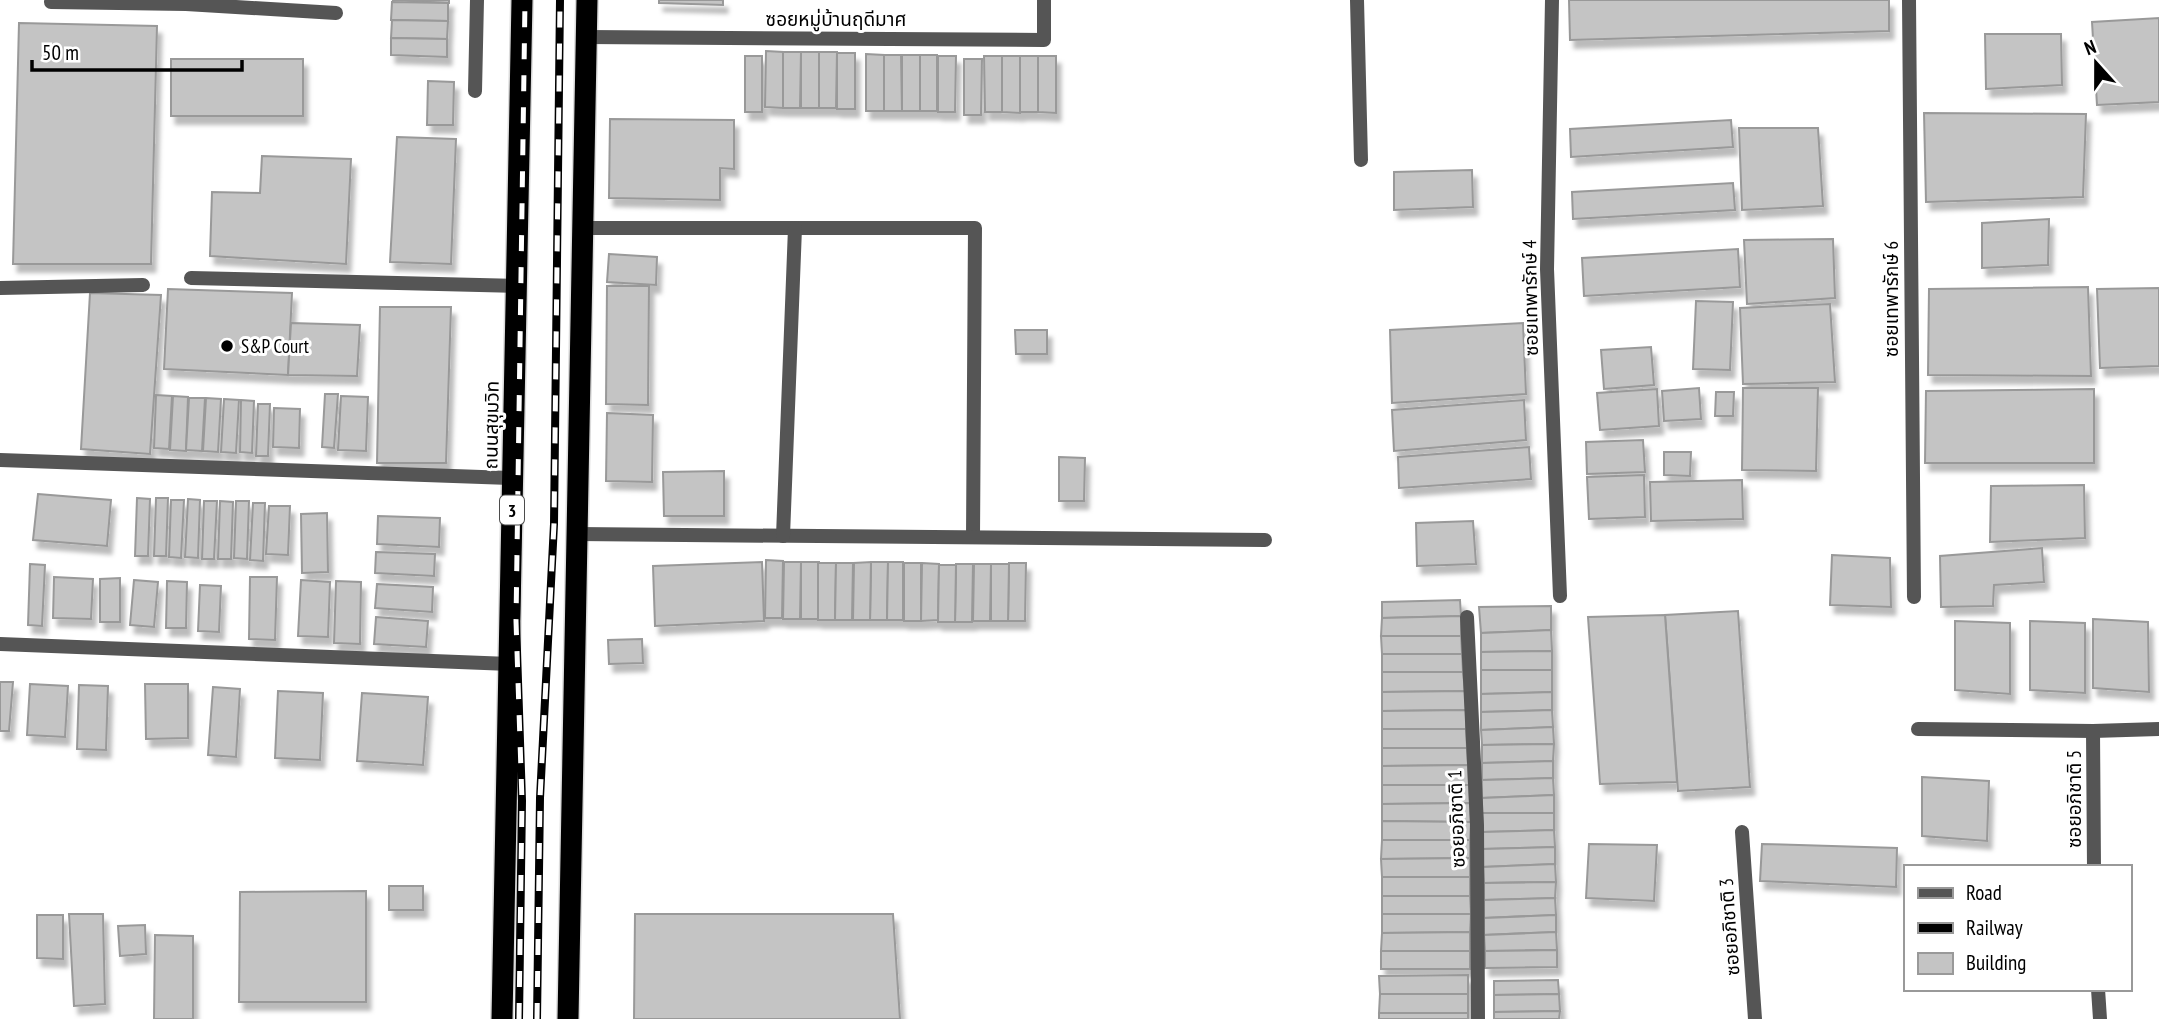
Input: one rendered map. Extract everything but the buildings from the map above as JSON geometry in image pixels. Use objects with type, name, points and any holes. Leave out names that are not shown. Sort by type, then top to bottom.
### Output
[{"type":"highway","name":"ถนนสุขุมวิท","points":[[502,1019],[522,0]]},
{"type":"highway","points":[[568,1019],[587,0]]},
{"type":"street","points":[[475,91],[477,0]]},
{"type":"street","name":"ซอยหมู่บ้านฤดีมาศ","points":[[586,37],[1044,40],[1044,0]]},
{"type":"street","points":[[1357,0],[1361,160]]},
{"type":"street","name":"ซอยเทพารักษ์ 4","points":[[1552,0],[1547,269],[1560,596]]},
{"type":"street","name":"ซอยเทพารักษ์ 6","points":[[1909,0],[1914,597]]},
{"type":"street","points":[[51,2],[186,2],[336,13]]},
{"type":"street","points":[[583,228],[975,228],[973,537]]},
{"type":"street","points":[[783,536],[794,228]]},
{"type":"street","points":[[191,278],[516,286]]},
{"type":"street","points":[[0,288],[143,285]]},
{"type":"street","points":[[0,460],[512,478]]},
{"type":"street","points":[[577,534],[1265,540]]},
{"type":"street","name":"ซอยอภิชาติ 1","points":[[1467,617],[1477,825],[1478,1019]]},
{"type":"street","points":[[0,644],[510,664]]},
{"type":"street","points":[[1918,729],[2093,732],[2159,729]]},
{"type":"street","name":"ซอยอภิชาติ 5","points":[[2093,732],[2094,865]]},
{"type":"street","name":"ซอยอภิชาติ 3","points":[[1742,832],[1755,1019]]},
{"type":"street","points":[[2098,991],[2100,1019]]},
{"type":"railway","points":[[519,1019],[522,801],[516,621],[525,0]]},
{"type":"railway","points":[[537,1019],[540,798],[554,524],[560,0]]},
{"type":"place","name":"S&P Court","points":[[227,346]]}]
